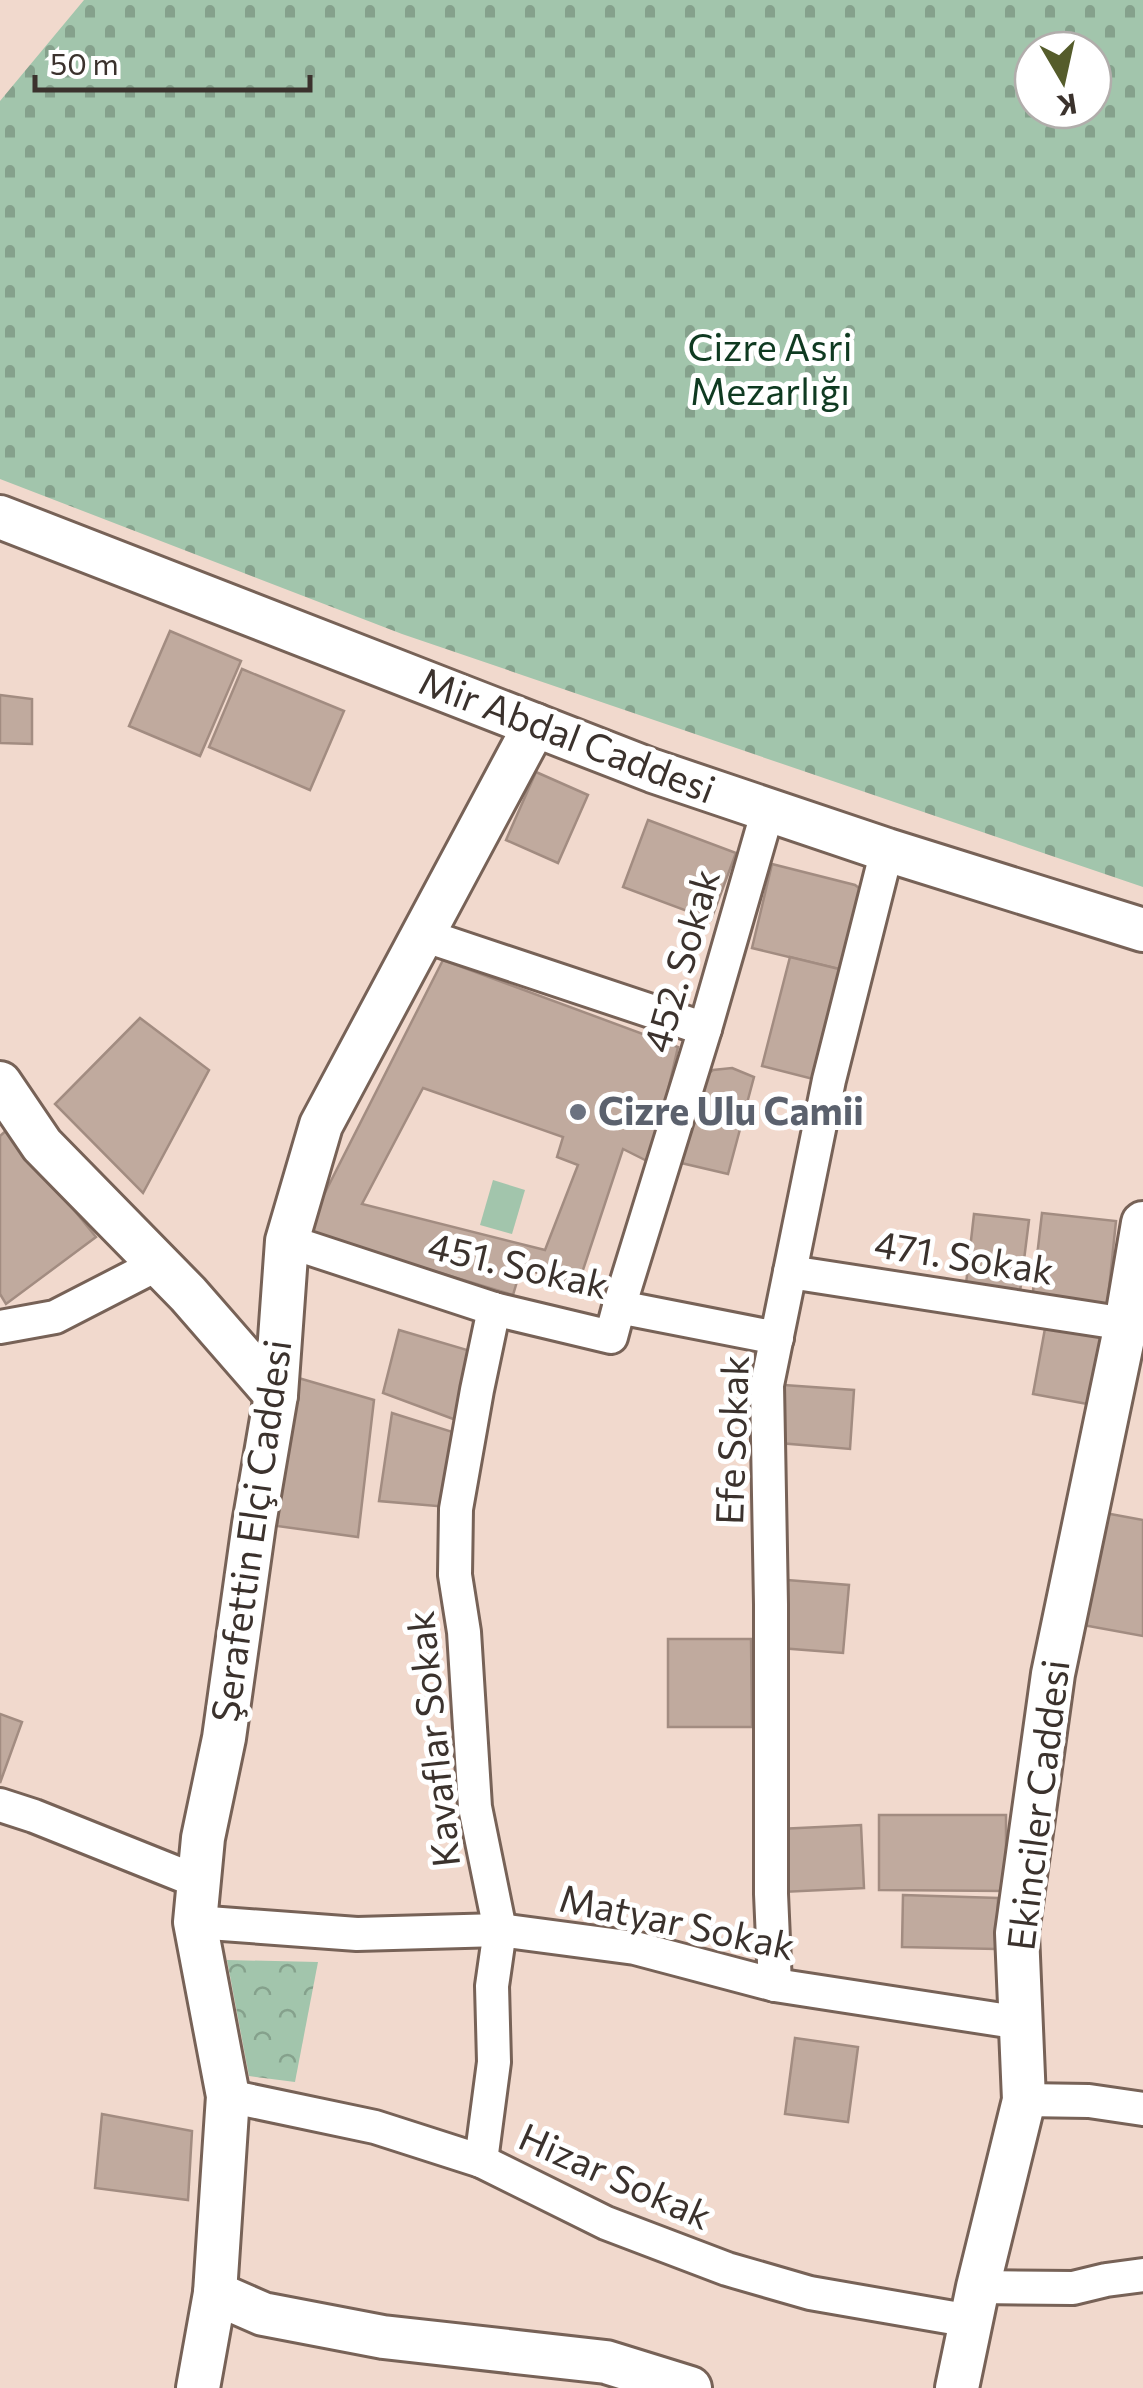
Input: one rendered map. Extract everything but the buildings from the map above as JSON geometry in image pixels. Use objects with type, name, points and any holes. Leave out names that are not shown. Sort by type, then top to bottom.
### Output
[{"type":"street","name":"Mir Abdal Caddesi","points":[[0,517],[653,771],[1143,930]]},
{"type":"street","name":"Şerafettin Elçi Caddesi","points":[[198,2388],[216,2293],[228,2096],[197,1902],[203,1838],[224,1738],[276,1394],[287,1242],[321,1126],[535,725]]},
{"type":"street","name":"452. Sokak","points":[[619,1307],[768,810]]},
{"type":"street","name":"Efe Sokak","points":[[775,1986],[767,1385],[829,1080],[887,850]]},
{"type":"street","points":[[423,935],[705,1029]]},
{"type":"street","points":[[0,1083],[42,1145],[188,1294],[276,1394]]},
{"type":"street","name":"Ekinciler Caddesi","points":[[956,2388],[1024,2100],[1016,1933],[1052,1674],[1130,1368],[1126,1324],[1143,1223]]},
{"type":"street","name":"451. Sokak","points":[[287,1242],[494,1310],[611,1337],[619,1307],[777,1338]]},
{"type":"street","points":[[0,1328],[56,1317],[158,1264]]},
{"type":"street","name":"471. Sokak","points":[[790,1272],[1126,1324]]},
{"type":"street","name":"Kavaflar Sokak","points":[[481,2161],[494,2062],[492,1986],[500,1930],[475,1807],[464,1632],[454,1575],[456,1509],[494,1310]]},
{"type":"street","name":"Matyar Sokak","points":[[0,1805],[34,1816],[197,1902],[357,1934],[500,1930],[635,1948],[775,1986],[1021,2023]]},
{"type":"street","name":"Hizar Sokak","points":[[228,2096],[375,2126],[481,2161],[606,2224],[727,2269],[810,2292],[975,2304],[1143,2275]]},
{"type":"street","points":[[1024,2100],[1089,2101],[1143,2110]]},
{"type":"street","points":[[216,2293],[263,2314],[383,2337],[606,2362],[690,2388]]},
{"type":"green space","name":"Cizre Asri Mezarlığı","points":[[84,0],[1143,0],[1143,887],[402,634],[0,479],[0,101]]},
{"type":"green space","points":[[493,1180],[525,1190],[512,1234],[480,1225]]},
{"type":"green space","points":[[227,1960],[318,1962],[295,2082],[249,2076]]},
{"type":"place","name":"Cizre Ulu Camii","points":[[578,1112]]}]
